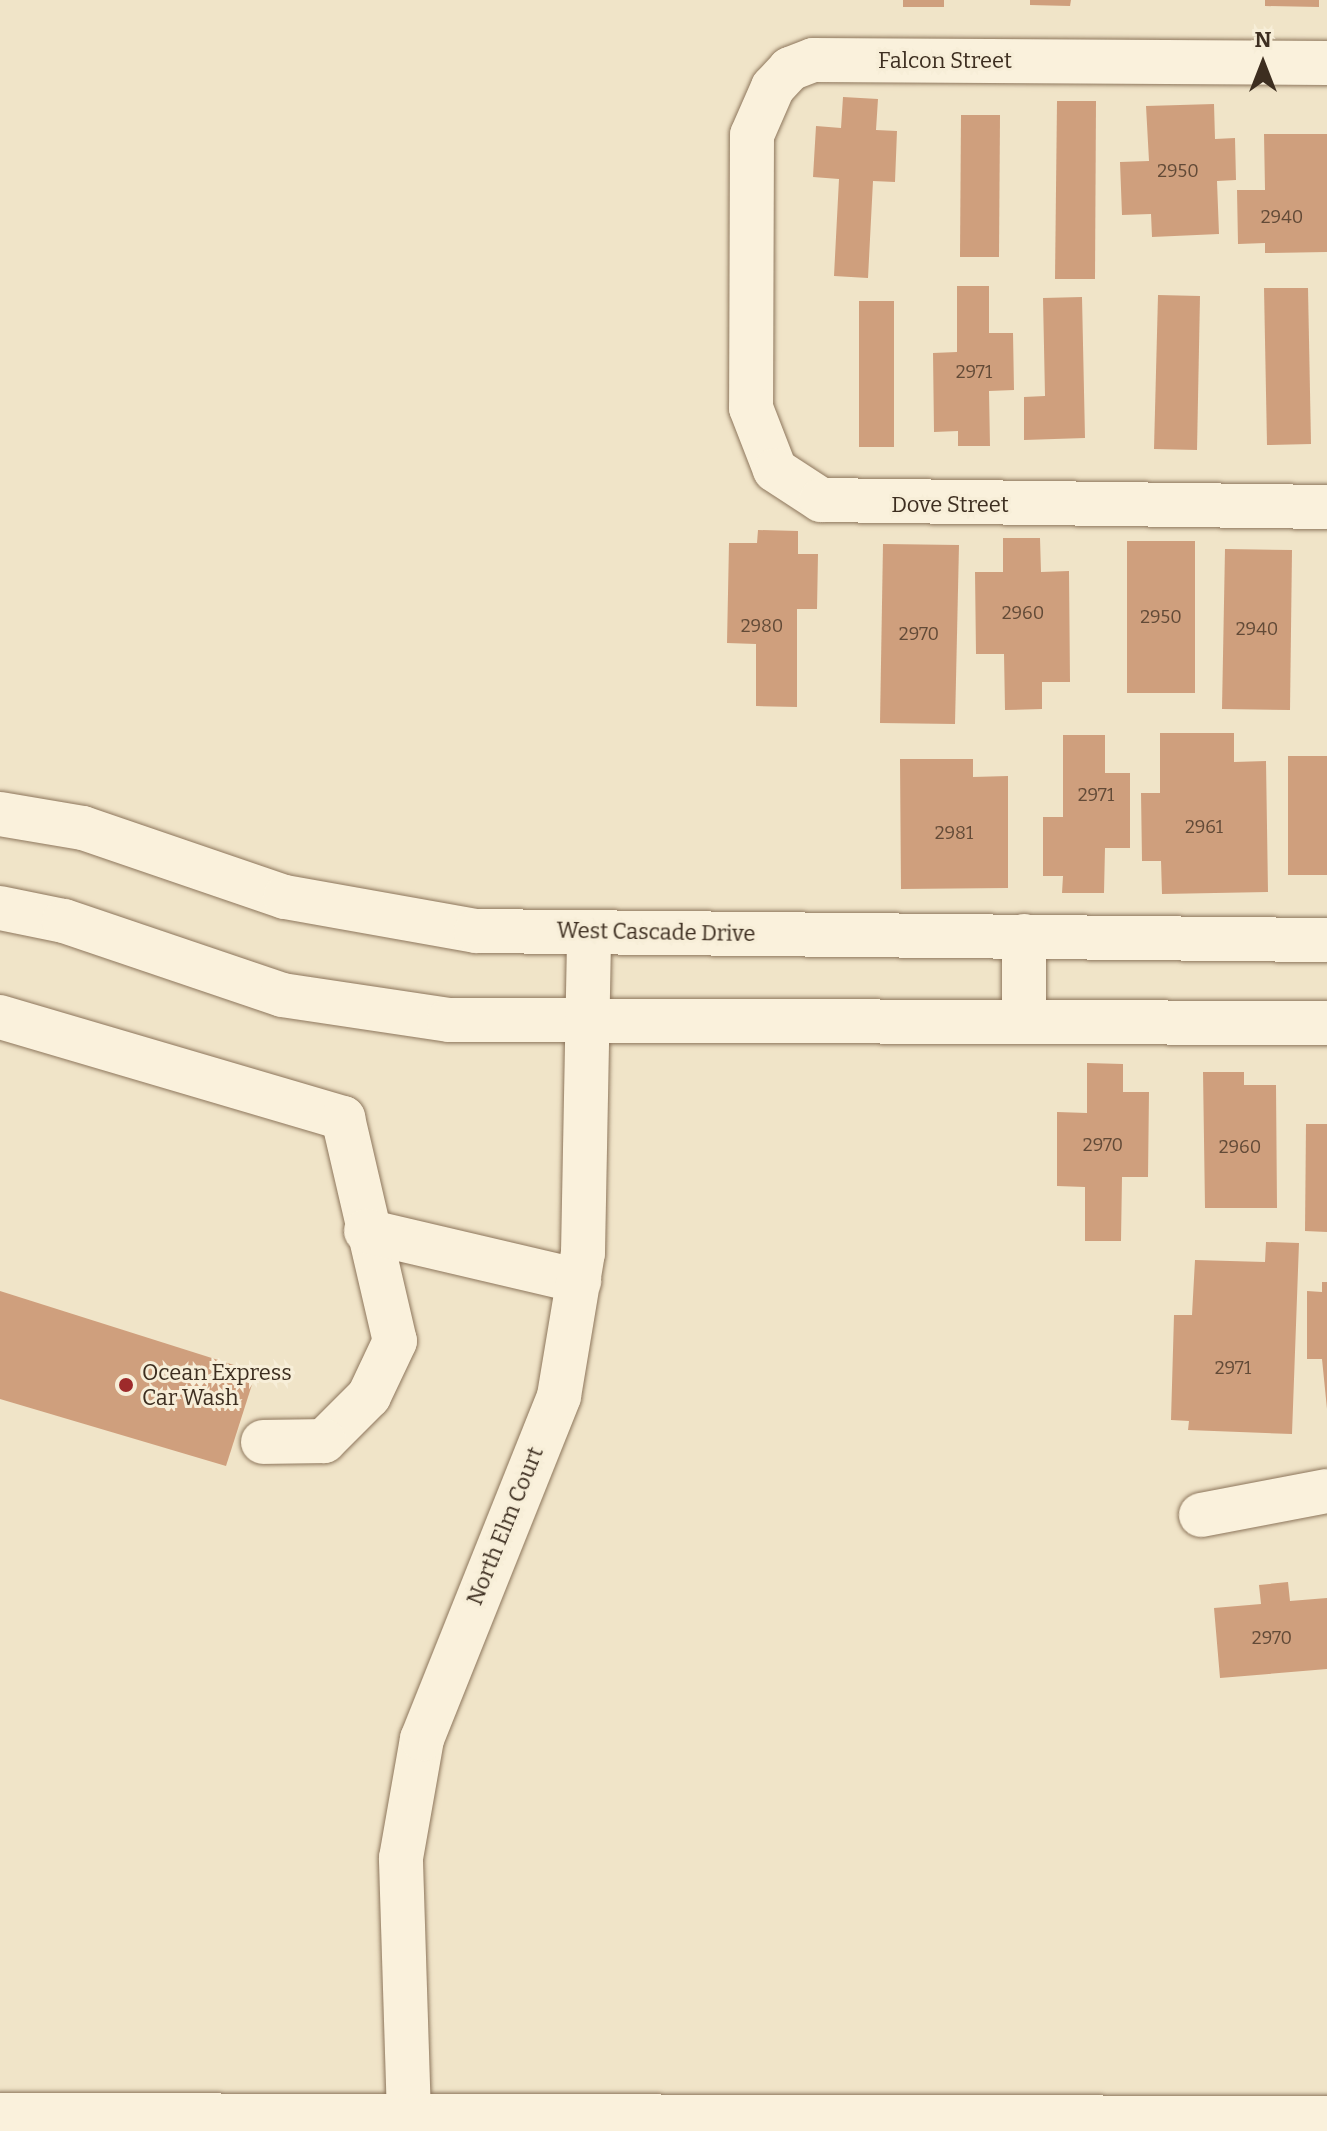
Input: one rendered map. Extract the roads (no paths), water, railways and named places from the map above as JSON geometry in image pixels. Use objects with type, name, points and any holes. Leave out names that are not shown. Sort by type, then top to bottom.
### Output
[{"type":"street","name":"Falcon Street","points":[[751,283],[752,135],[773,87],[790,69],[813,60],[1327,63]]},
{"type":"street","name":"Dove Street","points":[[751,283],[751,408],[761,445],[775,470],[821,500],[1327,507]]},
{"type":"street","name":"West Cascade Drive","points":[[0,814],[83,828],[285,897],[380,919],[476,931],[1327,940]]},
{"type":"street","points":[[0,908],[64,921],[282,995],[449,1020],[1327,1023]]},
{"type":"street","name":"North Elm Court","points":[[424,2121],[401,1858],[422,1739],[559,1396],[579,1281],[589,1020],[589,932]]},
{"type":"street","points":[[1024,936],[1024,1022]]},
{"type":"street","points":[[0,1017],[343,1118],[366,1231],[395,1341],[369,1396],[324,1441],[263,1442]]},
{"type":"street","points":[[366,1231],[579,1281]]},
{"type":"street","points":[[1201,1515],[1327,1491]]},
{"type":"street","points":[[0,2115],[82,2123],[424,2121],[1262,2125],[1327,2118]]},
{"type":"place","name":"Ocean Express Car Wash","points":[[126,1385]]}]
